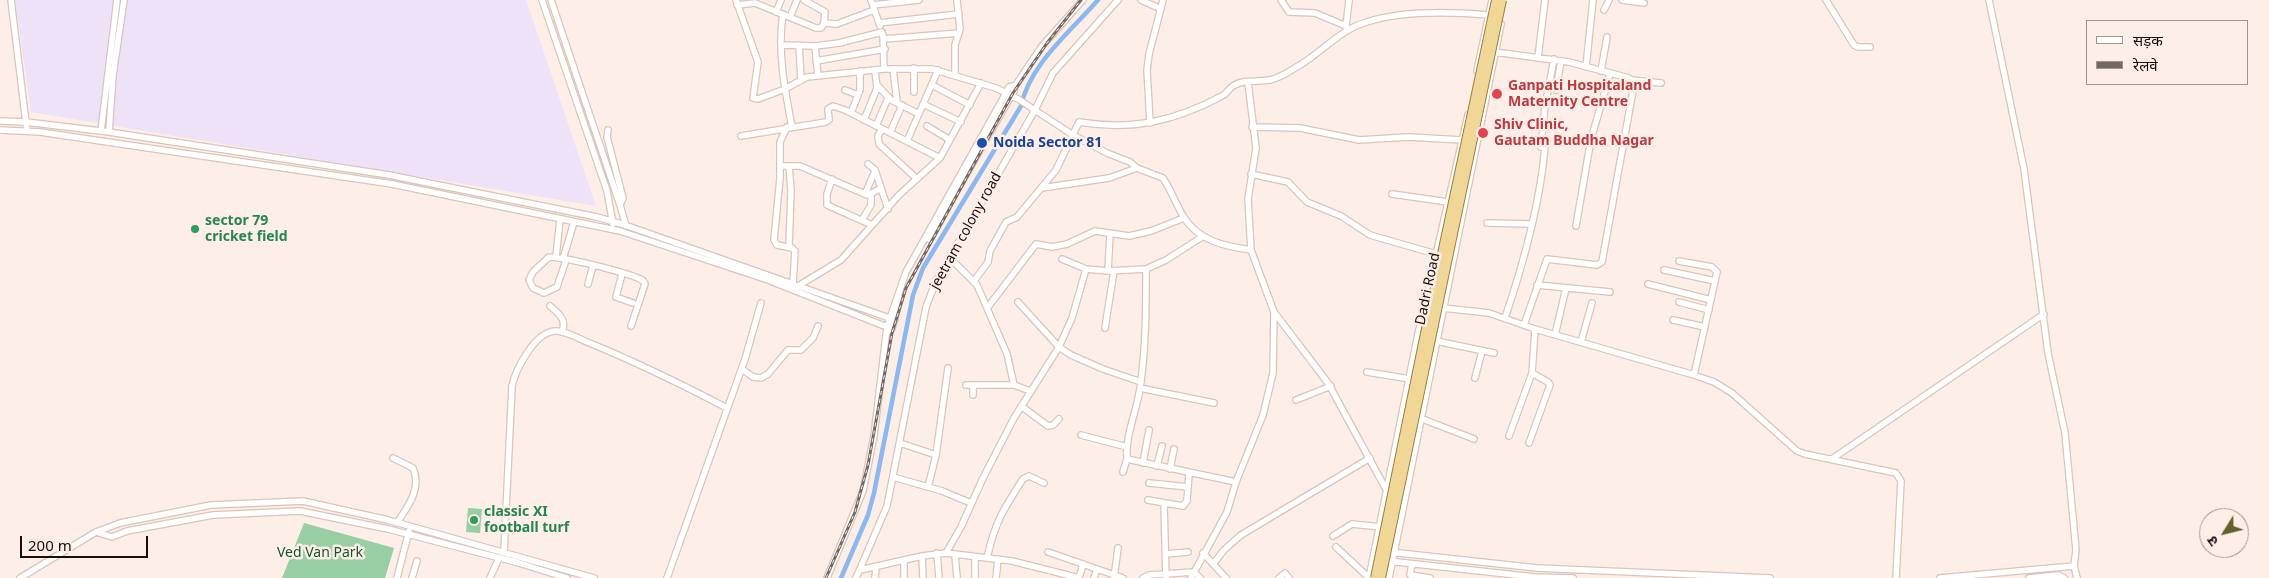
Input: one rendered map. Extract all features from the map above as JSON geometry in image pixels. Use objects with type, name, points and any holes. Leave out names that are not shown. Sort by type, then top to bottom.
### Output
[{"type":"main road","points":[[1372,577],[1496,0]]},
{"type":"main road","points":[[1381,578],[1504,0]]},
{"type":"street","points":[[11,0],[27,131]]},
{"type":"street","points":[[101,131],[118,0]]},
{"type":"street","points":[[109,132],[113,75],[124,0]]},
{"type":"street","points":[[542,0],[607,191],[614,230]]},
{"type":"street","points":[[551,0],[620,205],[627,234]]},
{"type":"street","points":[[776,12],[781,0]]},
{"type":"street","points":[[790,17],[797,0]]},
{"type":"street","points":[[804,0],[824,11],[824,23],[818,29],[755,3],[737,2],[758,62],[753,98],[758,99],[785,89],[801,80],[860,71],[914,68],[955,74],[1008,94],[1107,153],[1163,178],[1184,218],[1202,237],[1230,247],[1251,250]]},
{"type":"street","points":[[824,23],[837,24],[873,5],[919,0]]},
{"type":"street","points":[[955,74],[956,45],[959,34],[957,0]]},
{"type":"street","points":[[827,578],[864,492],[889,330],[906,272],[1008,94],[1009,87],[1015,86],[1042,46],[1083,0]]},
{"type":"street","name":"jeetram colony road","points":[[856,578],[888,506],[926,307],[949,257],[1053,73],[1118,0]]},
{"type":"street","points":[[1141,0],[1161,9]]},
{"type":"street","points":[[1150,123],[1147,70],[1149,54],[1163,0]]},
{"type":"street","points":[[1281,0],[1289,12],[1315,13],[1345,29]]},
{"type":"street","points":[[1345,29],[1349,0]]},
{"type":"street","name":"Dadri Road","points":[[1372,577],[1376,548],[1410,379],[1492,0]]},
{"type":"street","name":"Dadri Road","points":[[1389,578],[1504,0]]},
{"type":"street","points":[[1538,58],[1545,0]]},
{"type":"street","points":[[1586,67],[1593,0]]},
{"type":"street","points":[[1604,10],[1608,0]]},
{"type":"street","points":[[1622,0],[1644,3]]},
{"type":"street","points":[[1826,0],[1854,45],[1870,47]]},
{"type":"street","points":[[1989,0],[2024,169],[2051,371],[2065,433],[2076,550],[2074,566],[2077,578]]},
{"type":"street","points":[[873,5],[884,39],[884,69]]},
{"type":"street","points":[[974,280],[988,262],[990,251],[1006,222],[1017,217],[1062,161],[1079,122],[1114,125],[1150,123],[1184,114],[1222,96],[1232,86],[1278,78],[1312,57],[1345,29],[1363,23],[1381,19],[1461,13],[1488,15]]},
{"type":"street","points":[[783,14],[780,30],[789,127],[781,138],[774,240],[777,245],[792,248],[796,254],[796,285]]},
{"type":"street","points":[[879,23],[958,14]]},
{"type":"street","points":[[782,44],[815,46],[839,43],[882,32]]},
{"type":"street","points":[[884,39],[959,34]]},
{"type":"street","points":[[1601,71],[1607,37]]},
{"type":"street","points":[[799,45],[801,80]]},
{"type":"street","points":[[815,46],[818,76]]},
{"type":"street","points":[[816,61],[885,49]]},
{"type":"street","points":[[1495,52],[1554,59],[1632,80],[1661,83]]},
{"type":"street","points":[[1505,318],[1520,272],[1542,180],[1545,147],[1541,147],[1545,106],[1554,59]]},
{"type":"street","points":[[1556,90],[1561,61]]},
{"type":"street","points":[[914,68],[914,92]]},
{"type":"street","points":[[890,133],[899,104],[893,69]]},
{"type":"street","points":[[864,120],[875,94],[877,84],[875,70]]},
{"type":"street","points":[[907,141],[938,70]]},
{"type":"street","points":[[851,113],[858,95],[860,71]]},
{"type":"street","points":[[1576,226],[1591,139],[1610,74]]},
{"type":"street","points":[[1524,325],[1545,262],[1548,259],[1597,265],[1602,262],[1634,85],[1632,80]]},
{"type":"street","points":[[1248,82],[1256,148],[1248,199],[1251,250],[1274,312],[1331,386],[1388,493]]},
{"type":"street","points":[[796,285],[841,260],[872,225],[940,158],[982,83]]},
{"type":"street","points":[[877,84],[888,98],[919,114]]},
{"type":"street","points":[[932,85],[970,105]]},
{"type":"street","points":[[845,90],[858,95]]},
{"type":"street","points":[[888,98],[879,127],[879,144],[917,179]]},
{"type":"street","points":[[924,104],[961,122]]},
{"type":"street","points":[[741,136],[826,122],[828,120],[828,109],[833,106],[851,113],[940,158]]},
{"type":"street","points":[[0,121],[26,122],[109,132],[390,175],[613,222],[892,319]]},
{"type":"street","points":[[927,126],[950,140]]},
{"type":"street","points":[[1252,127],[1300,128],[1359,140],[1408,137],[1462,140]]},
{"type":"street","points":[[0,130],[27,131],[392,184],[614,230],[768,280],[889,330]]},
{"type":"street","points":[[608,130],[607,137],[623,198],[620,205]]},
{"type":"street","points":[[868,164],[875,170],[888,209]]},
{"type":"street","points":[[780,166],[800,166],[868,194],[880,189]]},
{"type":"street","points":[[789,166],[791,190],[789,247]]},
{"type":"street","points":[[1042,188],[1109,178],[1137,168]]},
{"type":"street","points":[[862,220],[871,206],[868,194],[875,170]]},
{"type":"street","points":[[1251,174],[1288,182],[1306,202],[1341,216],[1370,235],[1436,254]]},
{"type":"street","points":[[832,178],[826,205],[872,225]]},
{"type":"street","points":[[1392,194],[1448,202]]},
{"type":"street","points":[[988,307],[1036,244],[1052,246],[1066,244],[1095,231],[1129,236],[1140,234],[1184,218]]},
{"type":"street","points":[[556,257],[560,219]]},
{"type":"street","points":[[574,222],[564,260],[559,285],[544,293],[540,293],[533,288],[530,276],[541,266],[546,258],[556,257],[564,260],[642,280],[645,284],[631,326]]},
{"type":"street","points":[[1487,223],[1531,224]]},
{"type":"street","points":[[1105,328],[1111,271],[1110,234]]},
{"type":"street","points":[[1062,259],[1086,269],[1111,271],[1146,268],[1166,260],[1202,237]]},
{"type":"street","points":[[949,257],[974,280],[988,307],[1007,354],[1014,385]]},
{"type":"street","points":[[1679,261],[1715,268],[1717,272],[1694,375]]},
{"type":"street","points":[[588,284],[592,266]]},
{"type":"street","points":[[1123,472],[1141,385],[1145,328],[1146,268]]},
{"type":"street","points":[[946,553],[962,527],[971,503],[1021,406],[1059,347],[1072,318],[1086,269]]},
{"type":"street","points":[[1664,270],[1714,281]]},
{"type":"street","points":[[622,274],[616,297],[634,303]]},
{"type":"street","points":[[1648,284],[1711,300]]},
{"type":"street","points":[[1537,285],[1610,292]]},
{"type":"street","points":[[1555,335],[1566,288]]},
{"type":"street","points":[[1018,302],[1059,347],[1085,362],[1141,385],[1214,403]]},
{"type":"street","points":[[1679,302],[1709,310]]},
{"type":"street","points":[[667,578],[742,369],[761,303]]},
{"type":"street","points":[[1581,342],[1592,303]]},
{"type":"street","points":[[550,306],[562,317],[565,326],[562,332]]},
{"type":"street","points":[[1443,308],[1489,313],[1535,329],[1694,375],[1732,393],[1797,451],[1890,471],[1899,476],[1902,486],[1897,576]]},
{"type":"street","points":[[1192,575],[1227,512],[1236,482],[1262,420],[1273,374],[1274,312]]},
{"type":"street","points":[[1832,459],[2044,314]]},
{"type":"street","points":[[1673,320],[1705,327]]},
{"type":"street","points":[[742,369],[753,376],[761,378],[768,374],[788,350],[801,350],[813,338],[818,326]]},
{"type":"street","points":[[1509,436],[1532,373],[1535,329]]},
{"type":"street","points":[[504,552],[511,398],[514,377],[528,352],[549,332],[562,332],[648,368],[728,408]]},
{"type":"street","points":[[1436,341],[1494,354]]},
{"type":"street","points":[[1476,378],[1482,350]]},
{"type":"street","points":[[928,487],[936,455],[948,368]]},
{"type":"street","points":[[1367,372],[1410,379]]},
{"type":"street","points":[[1529,444],[1550,383],[1532,373]]},
{"type":"street","points":[[966,385],[1014,385],[1030,391]]},
{"type":"street","points":[[973,395],[974,385]]},
{"type":"street","points":[[1296,400],[1331,386]]},
{"type":"street","points":[[1021,406],[1048,426],[1053,425],[1059,420]]},
{"type":"street","points":[[1420,418],[1474,439]]},
{"type":"street","points":[[1143,463],[1149,430]]},
{"type":"street","points":[[1081,435],[1127,446]]},
{"type":"street","points":[[900,443],[936,455]]},
{"type":"street","points":[[1158,466],[1162,446]]},
{"type":"street","points":[[1170,469],[1174,449]]},
{"type":"street","points":[[393,458],[412,468],[416,484],[413,498],[397,523]]},
{"type":"street","points":[[1214,563],[1224,550],[1241,535],[1370,458]]},
{"type":"street","points":[[1126,459],[1189,474],[1236,482]]},
{"type":"street","points":[[1148,500],[1181,507],[1185,505],[1189,474]]},
{"type":"street","points":[[987,558],[999,517],[1023,479],[1029,476],[1044,482]]},
{"type":"street","points":[[893,477],[928,487],[971,503]]},
{"type":"street","points":[[1150,483],[1188,487]]},
{"type":"street","points":[[20,578],[96,532],[120,523],[201,506],[303,501],[410,526],[594,578]]},
{"type":"street","points":[[1164,504],[1166,576]]},
{"type":"street","points":[[96,532],[112,537],[127,531],[213,515],[300,511],[408,534],[567,578]]},
{"type":"street","points":[[1333,536],[1352,524],[1381,527]]},
{"type":"street","points":[[397,578],[410,526]]},
{"type":"street","points":[[1336,547],[1360,571],[1372,577]]},
{"type":"street","points":[[1114,577],[1118,548]]},
{"type":"street","points":[[1376,548],[1394,553],[1546,568],[1770,578]]},
{"type":"street","points":[[1048,552],[1114,577],[1123,578]]},
{"type":"street","points":[[1166,554],[1188,552]]},
{"type":"street","points":[[860,570],[937,553],[998,559],[1037,566],[1079,578],[1083,564]]},
{"type":"street","points":[[937,553],[939,578]]},
{"type":"street","points":[[1203,553],[1226,578]]},
{"type":"street","points":[[955,554],[957,578]]},
{"type":"street","points":[[922,556],[923,578]]},
{"type":"street","points":[[1375,556],[1391,562],[1572,578]]},
{"type":"street","points":[[974,557],[975,578]]},
{"type":"street","points":[[490,578],[499,558]]},
{"type":"street","points":[[996,578],[998,559]]},
{"type":"street","points":[[413,578],[417,561]]},
{"type":"street","points":[[904,561],[904,578]]},
{"type":"street","points":[[1412,564],[1410,575],[1430,578]]},
{"type":"street","points":[[1940,578],[2074,566]]},
{"type":"street","points":[[875,578],[876,567]]},
{"type":"street","points":[[1094,578],[1097,569]]},
{"type":"street","points":[[1279,578],[1285,573],[1289,578]]},
{"type":"street","points":[[1143,578],[1192,575],[1200,578]]},
{"type":"street","points":[[2029,578],[2058,575],[2064,578]]},
{"type":"shaded area","points":[[15,0],[526,0],[596,206],[31,112]]},
{"type":"green space","name":"classic XI football turf","points":[[468,508],[482,509],[480,533],[466,532]]},
{"type":"green space","name":"Ved Van Park","points":[[304,523],[394,548],[385,578],[282,578]]},
{"type":"waterway","points":[[841,578],[868,515],[874,493],[913,295],[923,268],[1021,106],[1033,76],[1042,62],[1098,0]]},
{"type":"railway","points":[[826,578],[855,512],[868,465],[892,333],[906,288],[1013,93],[1047,43],[1081,0]]},
{"type":"place","name":"Ganpati Hospitaland Maternity Centre","points":[[1497,94]]},
{"type":"place","name":"Shiv Clinic, Gautam Buddha Nagar","points":[[1483,133]]},
{"type":"place","name":"Noida Sector 81","points":[[982,143]]},
{"type":"place","name":"sector 79 cricket field","points":[[195,229]]},
{"type":"place","name":"classic XI football turf","points":[[474,520]]}]
